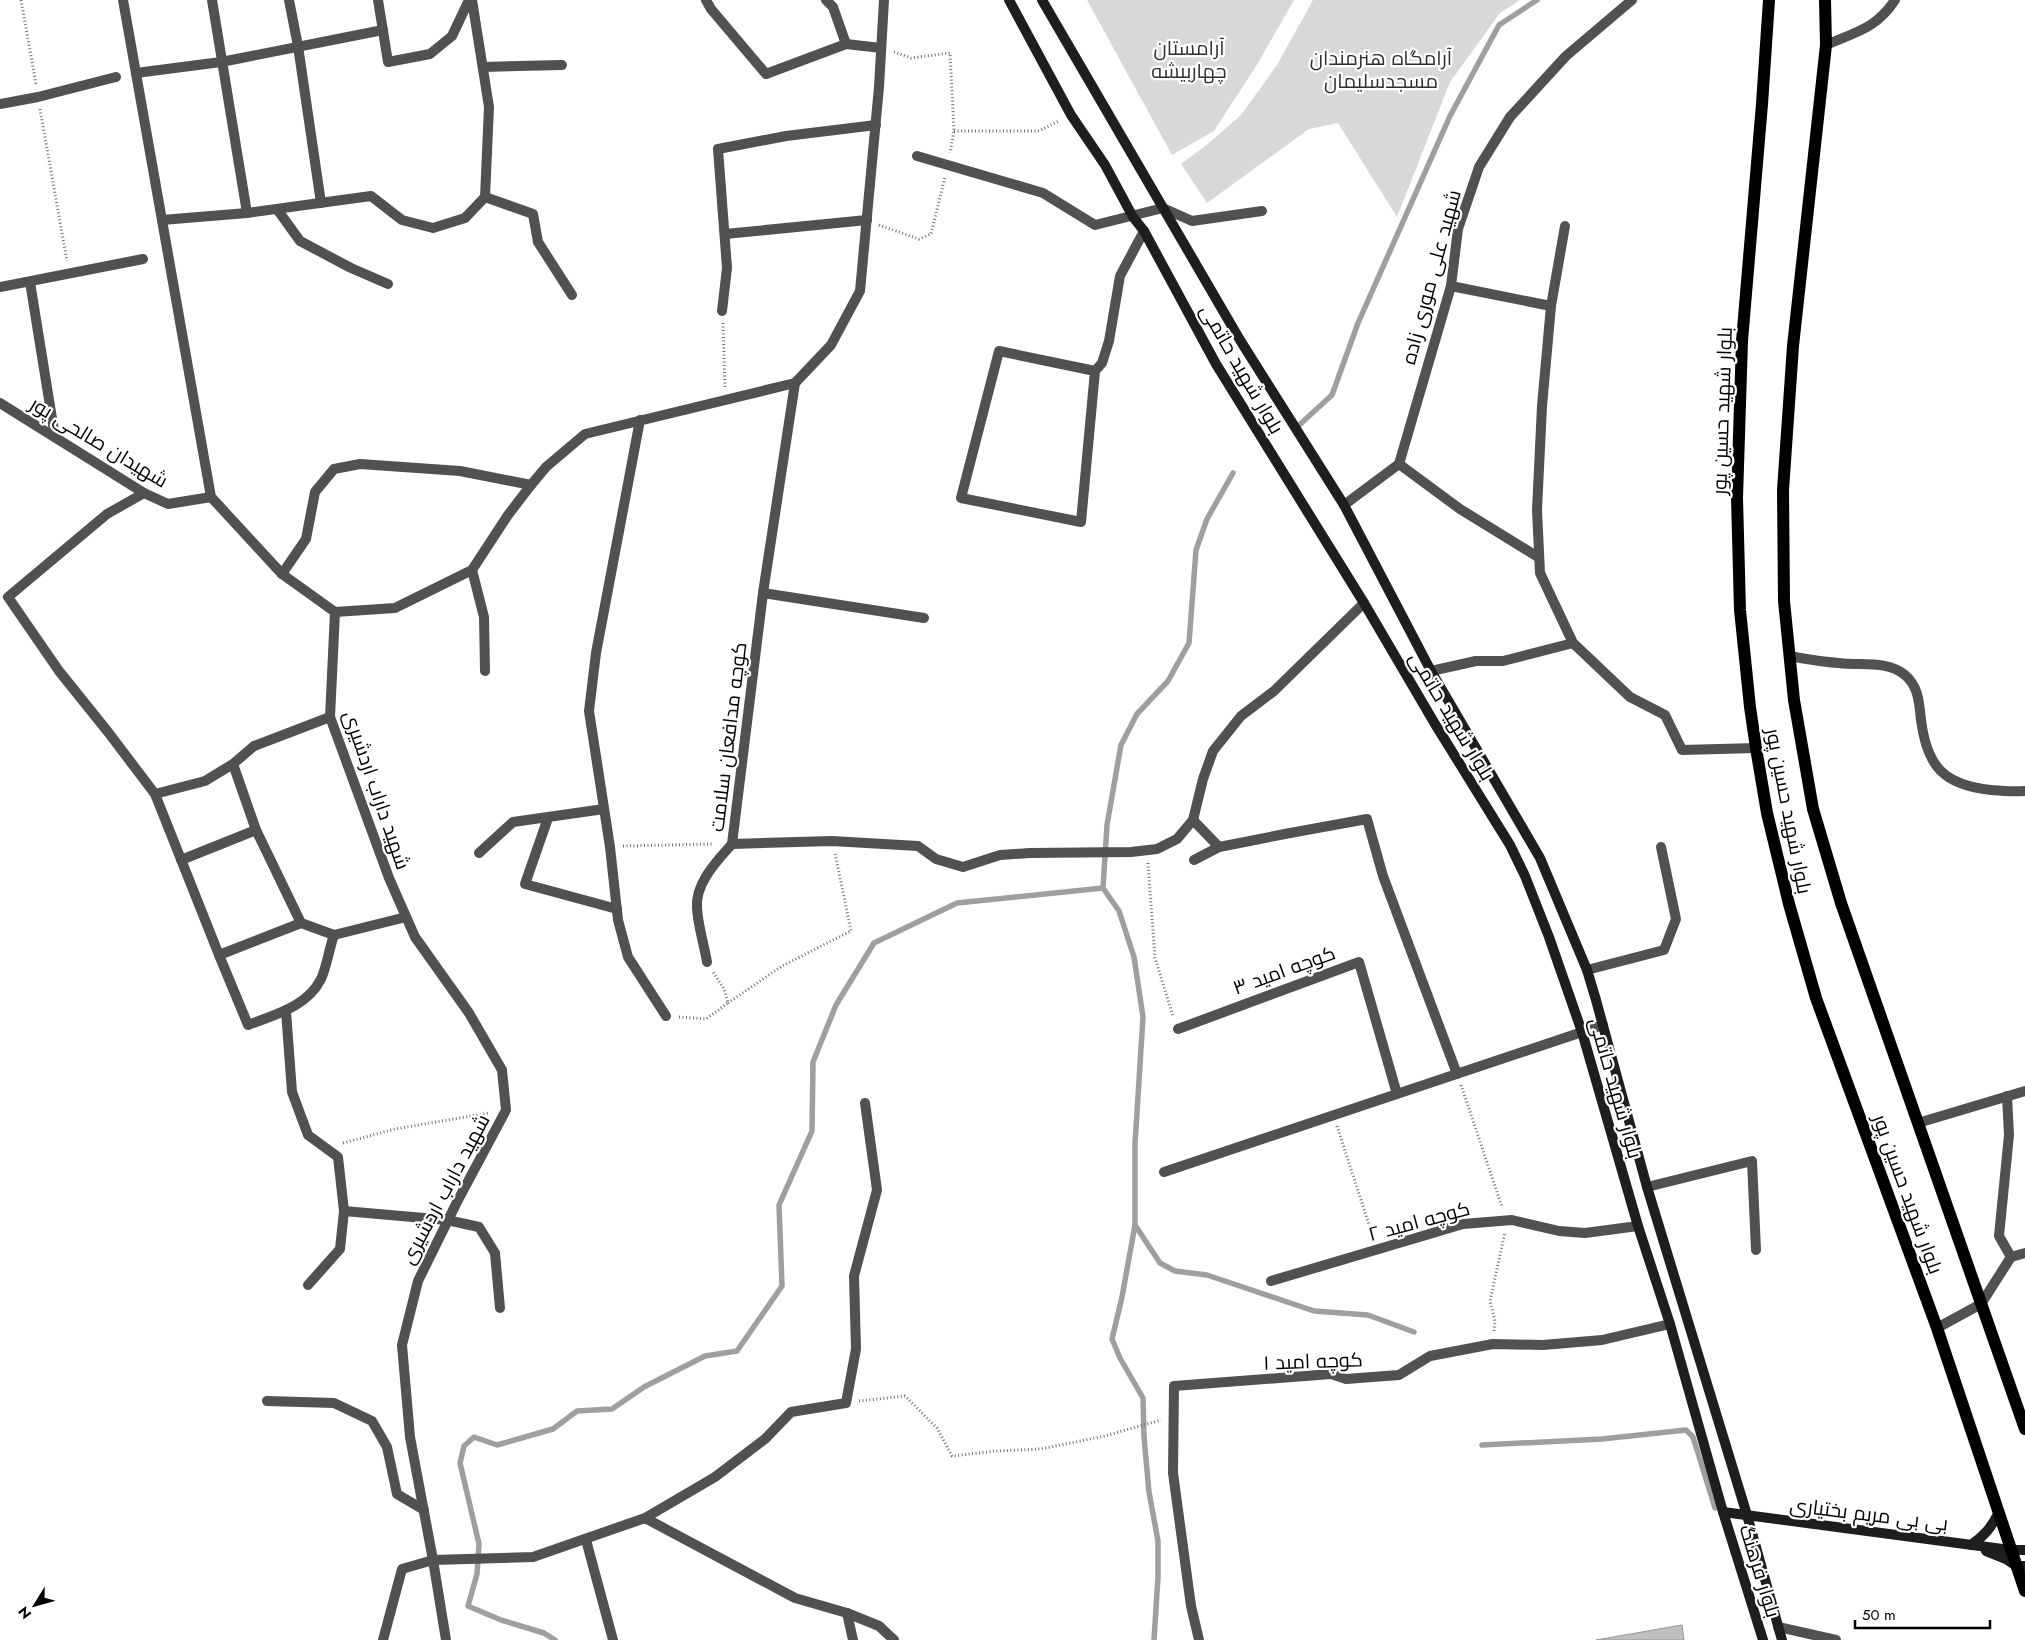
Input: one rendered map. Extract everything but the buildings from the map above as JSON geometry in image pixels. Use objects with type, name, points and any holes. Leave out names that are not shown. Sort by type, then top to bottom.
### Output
[{"type":"main road","name":"بلوار شهید حاتمی","points":[[1009,0],[1071,115],[1105,165],[1133,217],[1144,231],[1216,364],[1364,603],[1435,724],[1510,845],[1525,876],[1549,937],[1582,1032],[1638,1226],[1670,1324],[1723,1512]]},
{"type":"main road","name":"بلوار شهید حاتمی","points":[[1042,0],[1240,340],[1344,505],[1431,671],[1540,858],[1587,970],[1648,1187],[1748,1515]]},
{"type":"main road","name":"بلوار شهيد حسین پور","points":[[1769,0],[1742,342],[1737,498],[1740,610],[1756,748],[1769,822],[1789,904],[1816,998],[1937,1328],[2010,1550],[2020,1566],[2025,1591]]},
{"type":"main road","name":"بلوار شهيد حسین پور","points":[[1825,0],[1826,45],[1793,346],[1783,490],[1784,601],[1794,700],[1814,809],[1841,902],[2025,1427]]},
{"type":"main road","name":"بی بی مریم بختیاری","points":[[1723,1512],[2010,1550],[2025,1550]]},
{"type":"main road","name":"بلوار فرهنگ","points":[[1723,1512],[1763,1640]]},
{"type":"main road","points":[[1998,1514],[1991,1528],[1972,1545],[2020,1566]]},
{"type":"main road","name":"بلوار فرهنگ","points":[[1748,1515],[1782,1640]]},
{"type":"street","points":[[123,0],[211,497],[282,574],[335,612],[395,608],[472,570],[531,485],[546,467],[585,434],[795,383],[832,345],[860,291],[876,125],[884,0]]},
{"type":"street","points":[[212,0],[247,213]]},
{"type":"street","points":[[289,0],[298,46],[321,203]]},
{"type":"street","points":[[378,0],[388,62],[430,54],[452,36],[470,0]]},
{"type":"street","points":[[162,220],[247,213],[371,196],[402,220],[433,228],[465,218],[485,197],[489,107],[470,0]]},
{"type":"street","points":[[706,0],[711,9],[766,74],[846,44],[881,48]]},
{"type":"street","points":[[826,0],[833,7],[846,44]]},
{"type":"street","name":"شهید علی موری زاده","points":[[1399,464],[1450,286],[1458,229],[1479,167],[1510,117],[1566,56],[1632,0]]},
{"type":"street","points":[[1826,45],[1871,26],[1886,13],[1895,0]]},
{"type":"street","points":[[136,73],[221,62],[383,30]]},
{"type":"street","points":[[483,67],[562,65]]},
{"type":"street","points":[[0,104],[38,97],[116,77]]},
{"type":"street","points":[[722,311],[727,268],[718,149],[786,136],[876,125]]},
{"type":"street","points":[[917,156],[1043,193],[1095,225],[1163,208],[1192,221],[1262,211]]},
{"type":"street","points":[[485,197],[533,214],[538,242],[572,295]]},
{"type":"street","points":[[276,209],[300,241],[351,268],[388,284]]},
{"type":"street","points":[[725,234],[867,220]]},
{"type":"street","points":[[1565,226],[1551,306],[1542,406],[1537,510],[1540,573],[1551,600],[1573,643],[1630,697],[1666,715],[1682,750],[1756,748]]},
{"type":"street","points":[[1095,371],[999,350],[961,498],[1081,522],[1095,371],[1102,363],[1109,341],[1120,276],[1144,231]]},
{"type":"street","points":[[0,287],[143,259]]},
{"type":"street","points":[[30,282],[55,437]]},
{"type":"street","points":[[1450,286],[1551,306]]},
{"type":"street","name":"کوچه مدافعان سلامت","points":[[795,383],[763,593],[732,844],[832,841],[918,846],[936,859],[963,867],[1000,856],[1030,853],[1097,854],[1157,849],[1177,839],[1193,820],[1203,779],[1213,750],[1241,716],[1274,691],[1364,603]]},
{"type":"street","name":"شهیدان صالحی پور","points":[[0,403],[144,493],[168,504],[211,497]]},
{"type":"street","points":[[640,420],[598,643],[588,712],[610,847],[617,909],[628,957],[666,1016]]},
{"type":"street","points":[[282,574],[306,539],[315,492],[334,469],[360,464],[460,470],[531,485]]},
{"type":"street","points":[[1344,505],[1399,464],[1460,509],[1538,557]]},
{"type":"street","points":[[144,493],[107,514],[8,596],[59,671],[155,794],[248,1025],[286,1011],[306,999],[321,980],[334,935]]},
{"type":"street","points":[[472,570],[484,617],[485,671]]},
{"type":"street","points":[[763,593],[924,618]]},
{"type":"street","name":"شهید داراب اردشیری","points":[[335,612],[330,717],[389,878],[415,937],[469,1013],[502,1070],[506,1110],[447,1220],[418,1281],[402,1345],[410,1437],[434,1560],[446,1640]]},
{"type":"street","points":[[1431,671],[1476,661],[1502,661],[1573,643]]},
{"type":"street","points":[[1790,656],[1840,663],[1883,665],[1895,669],[1906,676],[1916,688],[1923,735],[1928,753],[1951,780],[1974,788],[2014,792],[2025,791]]},
{"type":"street","points":[[155,794],[205,781],[233,764],[254,746],[330,717]]},
{"type":"street","points":[[233,764],[256,830],[302,923]]},
{"type":"street","points":[[480,853],[513,822],[604,809]]},
{"type":"street","points":[[548,818],[525,884],[617,909]]},
{"type":"street","points":[[1194,860],[1219,848],[1367,819],[1383,876],[1457,1074]]},
{"type":"street","points":[[1193,820],[1219,848]]},
{"type":"street","points":[[181,860],[256,830]]},
{"type":"street","points":[[707,962],[696,906],[700,890],[712,866],[732,844]]},
{"type":"street","points":[[1587,970],[1664,950],[1676,919],[1661,847]]},
{"type":"street","points":[[219,955],[302,923],[334,935],[406,917]]},
{"type":"street","name":"کوچه امید ۳","points":[[1178,1029],[1358,962],[1397,1094]]},
{"type":"street","points":[[286,1011],[292,1092],[308,1135],[338,1157],[344,1211],[340,1249],[308,1285]]},
{"type":"street","points":[[1164,1172],[1603,1025]]},
{"type":"street","points":[[1918,1123],[2025,1091]]},
{"type":"street","points":[[2007,1096],[2009,1135],[1999,1236],[2011,1257]]},
{"type":"street","points":[[383,1640],[402,1569],[434,1560],[533,1557],[645,1518],[715,1477],[765,1439],[791,1412],[846,1403],[856,1349],[854,1276],[877,1190],[865,1103]]},
{"type":"street","points":[[1648,1187],[1752,1161],[1756,1250]]},
{"type":"street","points":[[344,1211],[447,1220],[479,1227],[494,1254],[500,1308]]},
{"type":"street","name":"کوچه امید ۲","points":[[1271,1281],[1463,1224],[1512,1220],[1559,1231],[1585,1233],[1638,1226]]},
{"type":"street","points":[[1937,1328],[1981,1304],[2011,1257],[2025,1253]]},
{"type":"street","name":"کوچه امید ۱","points":[[1200,1640],[1191,1606],[1173,1473],[1174,1386],[1331,1374],[1346,1379],[1399,1375],[1430,1356],[1493,1344],[1543,1345],[1602,1340],[1670,1324]]},
{"type":"street","points":[[267,1402],[334,1403],[372,1421],[386,1447],[397,1494],[424,1510]]},
{"type":"street","points":[[645,1518],[795,1598],[847,1613],[879,1626],[894,1640]]},
{"type":"street","points":[[586,1540],[614,1640]]},
{"type":"street","points":[[847,1613],[853,1640]]},
{"type":"street","points":[[1778,1627],[1836,1640]]},
{"type":"path","points":[[21,0],[70,274]]},
{"type":"path","points":[[867,220],[919,239],[931,234],[948,165],[954,131],[950,53],[911,58],[881,48]]},
{"type":"path","points":[[954,131],[1039,131],[1071,115]]},
{"type":"path","points":[[722,311],[726,400]]},
{"type":"path","points":[[666,1016],[706,1019],[782,966],[851,931],[832,841]]},
{"type":"path","points":[[610,847],[732,844]]},
{"type":"path","points":[[1148,850],[1155,958],[1178,1029]]},
{"type":"path","points":[[707,962],[724,989],[728,1003]]},
{"type":"path","points":[[327,1149],[395,1129],[506,1110]]},
{"type":"path","points":[[1334,1115],[1377,1250]]},
{"type":"path","points":[[846,1403],[905,1396],[937,1428],[952,1456],[996,1451],[1041,1449],[1105,1436],[1157,1422]]},
{"type":"green space","name":"آرامستان چهاربیشه","points":[[1087,0],[1294,0],[1258,63],[1214,131],[1172,155]]},
{"type":"green space","name":"آرامگاه هنرمندان مسجدسلیمان","points":[[1313,0],[1520,0],[1500,13],[1450,82],[1397,217],[1338,123],[1309,129],[1207,203],[1181,164],[1241,115],[1277,65]]},
{"type":"waterway","points":[[1297,427],[1332,395],[1358,323],[1450,116],[1499,25],[1537,0]]},
{"type":"waterway","points":[[1154,1640],[1158,1541],[1149,1492],[1143,1398],[1120,1358],[1112,1339],[1135,1225],[1135,1144],[1143,1017],[1134,957],[1119,911],[1103,888],[1107,825],[1121,745],[1137,714],[1168,681],[1189,643],[1196,550],[1207,519],[1233,473]]},
{"type":"waterway","points":[[555,1640],[544,1633],[501,1620],[468,1606],[477,1574],[479,1544],[460,1463],[464,1446],[474,1437],[497,1445],[553,1429],[577,1411],[612,1409],[644,1387],[705,1356],[737,1351],[782,1286],[779,1205],[812,1131],[813,1062],[836,1005],[874,943],[957,903],[1103,888]]},
{"type":"waterway","points":[[1135,1225],[1160,1263],[1175,1271],[1207,1275],[1314,1311],[1368,1315],[1414,1332]]},
{"type":"waterway","points":[[1482,1445],[1602,1439],[1686,1430],[1693,1437],[1715,1508]]}]
